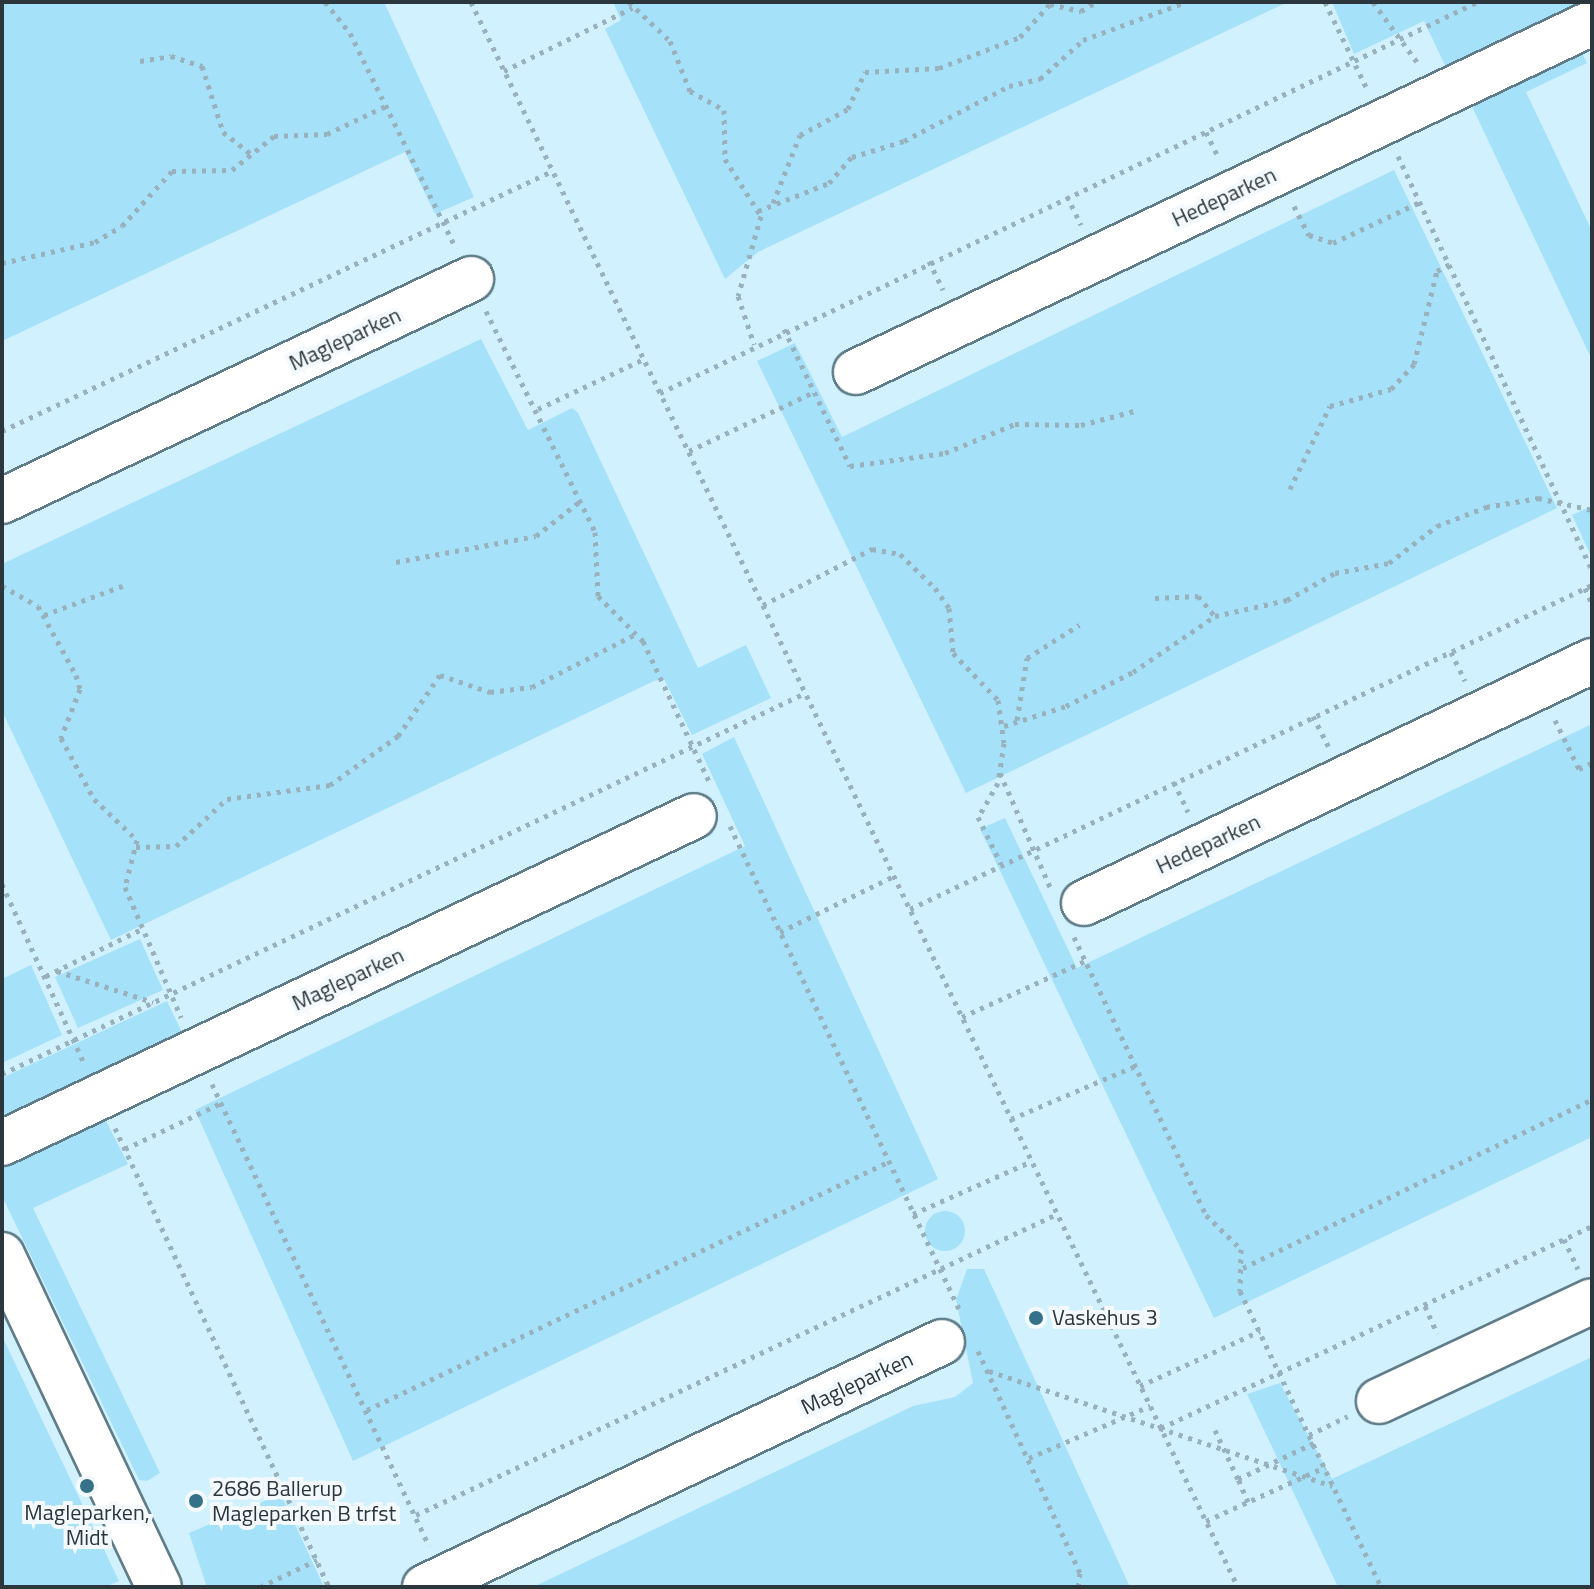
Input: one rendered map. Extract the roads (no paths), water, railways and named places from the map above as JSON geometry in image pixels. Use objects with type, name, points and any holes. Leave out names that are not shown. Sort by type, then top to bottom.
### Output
[{"type":"street","name":"Hedeparken","points":[[856,372],[1388,136],[1436,97],[1592,23]]},
{"type":"street","name":"Magleparken","points":[[2,501],[471,279]]},
{"type":"street","name":"Hedeparken","points":[[1069,909],[1592,661]]},
{"type":"street","name":"Magleparken","points":[[2,1143],[694,816]]},
{"type":"street","points":[[2,1255],[159,1587]]},
{"type":"street","points":[[1379,1401],[1584,1282]]},
{"type":"street","name":"Magleparken","points":[[425,1587],[942,1342]]},
{"type":"place","name":"Vaskehus 3","points":[[1036,1318]]},
{"type":"place","name":"Magleparken, Midt","points":[[87,1486]]},
{"type":"place","name":"2686 Ballerup Magleparken B trfst","points":[[196,1501]]}]
